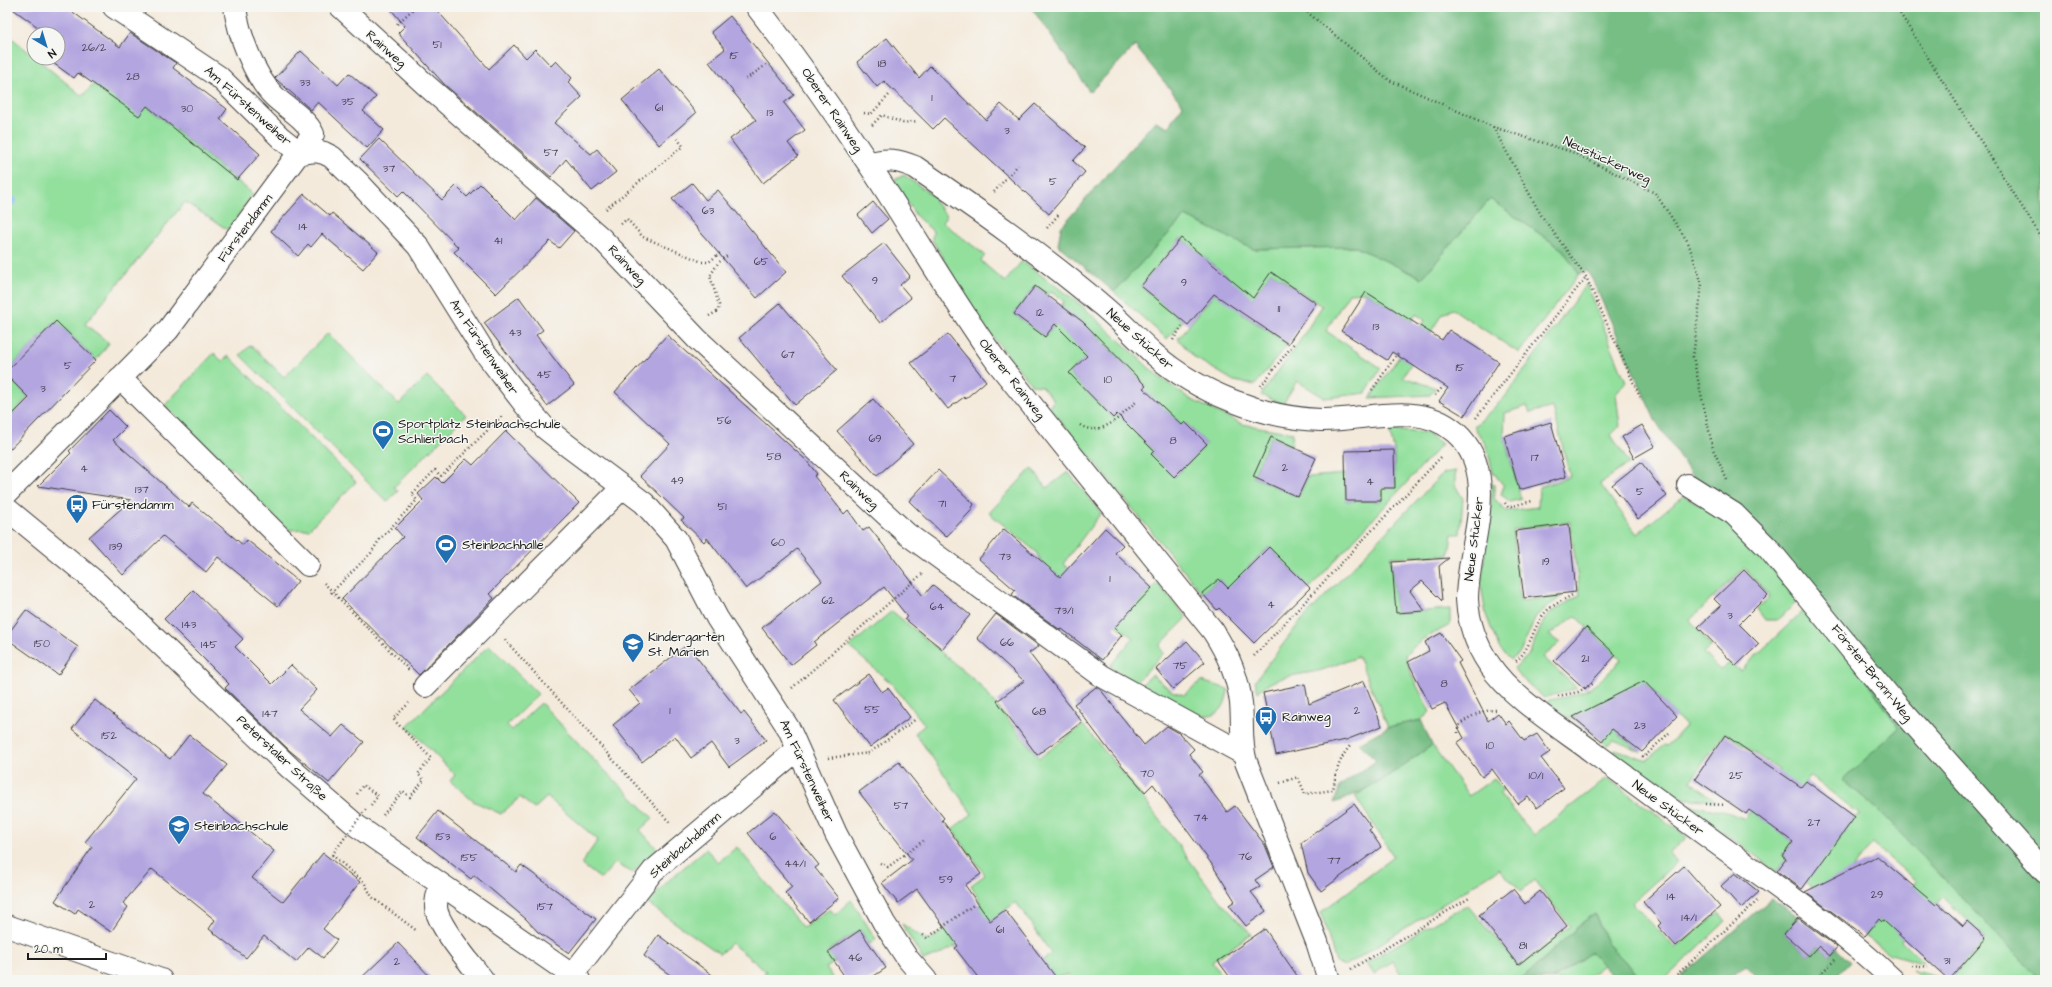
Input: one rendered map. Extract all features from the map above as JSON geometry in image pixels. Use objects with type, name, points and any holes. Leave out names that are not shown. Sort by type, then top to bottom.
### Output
[{"type":"street","name":"Am Fürstenweiher","points":[[114,7],[220,77],[281,138],[300,153],[316,151],[332,157],[406,232],[427,259],[483,350],[519,398],[546,428],[624,486],[644,503],[676,539],[717,618],[777,708],[789,729],[836,834],[853,865],[903,952],[926,980]]},
{"type":"street","name":"Am Fürstenweiher","points":[[235,7],[242,37],[262,81],[274,96],[308,126],[314,134],[300,153]]},
{"type":"street","name":"Rainweg","points":[[340,7],[427,86],[601,238],[680,322],[907,534],[1102,676],[1244,754]]},
{"type":"street","name":"Oberer Rainweg","points":[[757,7],[798,61],[869,164],[968,321],[992,356],[1221,643],[1233,668],[1237,683],[1241,703],[1244,754]]},
{"type":"street","name":"Fürstendamm","points":[[7,493],[158,340],[182,313],[300,153]]},
{"type":"street","name":"Neue Stücker","points":[[869,164],[886,159],[903,162],[915,167],[1015,238],[1075,283],[1102,305],[1169,366],[1203,387],[1227,399],[1264,412],[1323,420],[1399,414],[1413,415],[1436,420],[1453,430],[1465,444],[1477,470],[1480,488],[1479,509],[1468,578],[1467,602],[1471,624],[1479,647],[1487,662],[1500,679],[1528,703],[1641,788],[1825,921],[1893,980]]},
{"type":"street","points":[[120,378],[308,565]]},
{"type":"street","name":"Förster-Bronn-Weg","points":[[1688,485],[1734,514],[1768,548],[1895,703],[2045,872]]},
{"type":"street","points":[[425,686],[624,486]]},
{"type":"street","name":"Peterstaler Straße","points":[[9,514],[97,583],[307,782],[357,826],[440,885],[576,977]]},
{"type":"street","points":[[1244,754],[1256,791],[1317,942],[1329,979]]},
{"type":"street","name":"Steinbachdamm","points":[[576,977],[653,871],[686,841],[802,758]]},
{"type":"street","points":[[440,885],[436,899],[437,914],[445,929],[483,980]]},
{"type":"street","points":[[7,926],[161,980]]},
{"type":"path","points":[[392,28],[416,7]]},
{"type":"path","name":"Neustückerweg","points":[[1301,7],[1389,80],[1493,127],[1572,152],[1655,193],[1688,242],[1702,284],[1692,358],[1713,449],[1728,482]]},
{"type":"path","points":[[1896,7],[2045,243]]},
{"type":"path","points":[[838,118],[855,107],[862,113],[871,114],[890,94]]},
{"type":"path","points":[[852,140],[867,130],[882,115],[903,123],[917,121]]},
{"type":"path","points":[[1493,127],[1541,215],[1586,277],[1640,397]]},
{"type":"path","points":[[602,212],[684,146],[676,137]]},
{"type":"path","points":[[616,228],[627,219],[643,237],[702,262],[709,262],[721,252]]},
{"type":"path","points":[[680,322],[688,315],[695,312],[703,316],[711,316],[718,311],[719,305],[710,276],[718,263],[727,256]]},
{"type":"path","points":[[1473,422],[1586,277]]},
{"type":"path","points":[[1260,386],[1295,342]]},
{"type":"path","points":[[1371,392],[1398,353]]},
{"type":"path","points":[[438,479],[519,398]]},
{"type":"path","points":[[1075,422],[1087,429],[1103,428],[1115,421],[1137,401]]},
{"type":"path","points":[[1251,660],[1444,454]]},
{"type":"path","points":[[332,593],[371,553],[380,539],[417,500],[412,494],[435,470],[441,476]]},
{"type":"path","points":[[791,688],[926,570]]},
{"type":"path","points":[[322,582],[425,686],[393,719],[431,758],[418,774],[424,780],[420,786],[410,797],[403,791],[389,808]]},
{"type":"path","points":[[1487,662],[1500,653],[1510,665],[1524,654],[1542,616],[1550,609],[1572,596]]},
{"type":"path","points":[[488,622],[686,841]]},
{"type":"path","points":[[1458,733],[1458,726],[1479,712],[1494,710],[1505,712],[1528,703],[1578,692],[1594,683]]},
{"type":"path","points":[[802,758],[827,758],[869,753],[916,719]]},
{"type":"path","points":[[1638,754],[1644,757],[1669,734]]},
{"type":"path","points":[[1284,782],[1298,777],[1305,794],[1333,790],[1337,770],[1344,753],[1351,745]]},
{"type":"path","points":[[353,798],[363,785],[378,796],[371,806]]},
{"type":"path","points":[[366,809],[332,856],[364,882],[372,897],[419,932]]},
{"type":"path","points":[[853,865],[867,858],[888,867],[923,841]]},
{"type":"path","points":[[1671,980],[1774,884]]},
{"type":"path","points":[[1329,979],[1344,973],[1471,897]]},
{"type":"path","points":[[921,934],[927,938],[975,904]]},
{"type":"green space","points":[[1031,7],[2045,7],[2045,980],[2041,980],[1877,809],[1843,780],[1899,728],[1865,678],[1693,477],[1655,420],[1592,279],[1586,270],[1579,274],[1563,250],[1490,199],[1422,278],[1356,247],[1253,249],[1185,216],[1114,292],[1058,245],[1061,227],[1155,121],[1168,127],[1183,105],[1135,46],[1090,92]]},
{"type":"green space","points":[[13,39],[26,50],[26,66],[46,66],[82,96],[94,84],[147,106],[253,194],[228,230],[185,202],[85,324],[109,343],[96,360],[56,321],[7,371],[7,47]]},
{"type":"green space","points":[[904,175],[935,197],[935,202],[947,216],[942,222],[985,255],[981,261],[1005,282],[1022,261],[1080,304],[1159,377],[1190,399],[1242,424],[1293,433],[1291,446],[1271,437],[1253,477],[1298,497],[1308,477],[1345,474],[1346,501],[1381,501],[1381,488],[1395,487],[1394,450],[1389,430],[1427,433],[1442,444],[1310,588],[1269,547],[1249,566],[1231,593],[1219,579],[1202,593],[1049,407],[1054,400],[1041,386],[1032,385],[981,322],[932,240],[933,231],[916,216],[894,180]],"holes":[[[1035,286],[1048,295],[1051,292],[1064,301],[1061,306],[1066,310],[1045,337],[1014,314]],[[1093,332],[1146,385],[1113,418],[1069,373],[1087,356],[1078,347]],[[1165,409],[1182,425],[1185,422],[1207,444],[1175,477],[1151,454],[1154,451],[1138,436]]]},
{"type":"green space","points":[[1490,199],[1563,250],[1579,274],[1519,353],[1453,309],[1442,314],[1403,377],[1436,388],[1430,395],[1370,398],[1425,320],[1416,314],[1412,321],[1366,292],[1349,293],[1326,331],[1381,368],[1366,393],[1325,398],[1297,381],[1283,404],[1261,395],[1297,345],[1322,306],[1271,272],[1242,314],[1288,344],[1255,385],[1234,381],[1195,358],[1178,339],[1228,277],[1181,238],[1141,286],[1183,321],[1167,339],[1114,292],[1185,216],[1253,249],[1356,247],[1422,278]]},
{"type":"green space","points":[[1586,284],[1626,382],[1616,394],[1620,426],[1611,435],[1629,463],[1600,484],[1637,534],[1683,496],[1732,520],[1798,601],[1777,620],[1765,620],[1757,609],[1770,596],[1744,568],[1690,620],[1711,646],[1703,653],[1720,670],[1730,663],[1740,671],[1808,606],[1865,678],[1899,728],[1843,780],[1877,808],[2029,965],[2039,978],[2036,980],[1963,980],[1961,977],[1958,980],[1949,980],[1986,938],[1943,897],[1901,940],[1925,964],[1891,954],[1865,936],[1879,919],[1883,922],[1916,881],[1873,844],[1853,868],[1823,897],[1793,874],[1821,862],[1855,817],[1860,814],[1810,776],[1773,827],[1793,842],[1782,856],[1786,859],[1776,871],[1689,807],[1689,805],[1727,812],[1745,819],[1779,770],[1725,733],[1690,781],[1716,801],[1680,798],[1660,781],[1642,774],[1613,752],[1615,749],[1647,760],[1664,745],[1667,746],[1686,726],[1645,682],[1619,694],[1619,735],[1642,752],[1614,740],[1607,745],[1575,719],[1563,716],[1547,702],[1549,700],[1573,695],[1590,688],[1604,677],[1621,660],[1575,616],[1549,635],[1560,643],[1543,657],[1577,688],[1544,698],[1518,675],[1514,668],[1528,656],[1545,618],[1551,612],[1580,595],[1570,522],[1513,530],[1520,601],[1562,596],[1536,616],[1520,653],[1511,660],[1499,648],[1486,615],[1481,585],[1491,506],[1491,482],[1494,485],[1494,498],[1506,511],[1538,507],[1539,487],[1570,477],[1553,407],[1530,413],[1527,406],[1505,413],[1504,436],[1521,499],[1510,502],[1501,494],[1504,486],[1493,472],[1486,445],[1474,427],[1505,397]]},
{"type":"green space","name":"Sportplatz Steinbachschule Schlierbach","points":[[328,333],[399,404],[427,376],[466,415],[394,487],[398,491],[387,502],[240,355],[251,345],[284,377]]},
{"type":"green space","points":[[214,353],[222,361],[229,356],[356,482],[309,529],[288,530],[237,479],[240,476],[231,467],[228,469],[165,405]]},
{"type":"green space","points":[[7,376],[28,397],[7,420]]},
{"type":"green space","points":[[1032,468],[1047,488],[1068,472],[1101,513],[1063,564],[1123,618],[1157,583],[1187,618],[1160,645],[1163,654],[1135,683],[1110,666],[1133,638],[1045,569],[1036,552],[989,513]]},
{"type":"green space","points":[[1455,471],[1455,485],[1463,499],[1460,534],[1452,534],[1449,555],[1391,557],[1396,613],[1450,609],[1450,625],[1423,639],[1405,655],[1412,676],[1430,712],[1421,720],[1388,727],[1358,657],[1322,670],[1288,676],[1265,686],[1258,692],[1255,681],[1300,622],[1443,473]]},
{"type":"green space","points":[[892,611],[979,684],[1039,758],[1083,725],[1137,790],[1219,900],[1251,934],[1212,962],[1225,980],[1072,980],[1068,975],[1052,978],[1040,964],[1051,953],[1016,902],[958,944],[945,952],[923,960],[902,924],[928,941],[982,904],[971,885],[985,875],[952,829],[972,814],[915,733],[925,725],[891,683],[849,647]]},
{"type":"green space","points":[[489,645],[538,694],[507,725],[512,730],[541,703],[594,760],[653,818],[640,830],[657,849],[633,873],[615,863],[601,879],[581,864],[598,840],[547,797],[534,809],[520,797],[501,814],[473,801],[450,781],[455,775],[407,726]]},
{"type":"green space","points":[[1152,675],[1172,691],[1184,695],[1201,681],[1228,689],[1224,706],[1215,714],[1204,716],[1192,714],[1178,708],[1141,685]]},
{"type":"green space","points":[[1421,720],[1432,745],[1373,785],[1348,798],[1334,803],[1340,786],[1376,761],[1359,743],[1388,727]]},
{"type":"green space","points":[[1432,745],[1469,796],[1494,778],[1503,790],[1499,793],[1534,835],[1607,778],[1687,837],[1670,853],[1677,862],[1632,903],[1675,948],[1719,913],[1726,921],[1664,980],[1643,980],[1607,943],[1595,914],[1583,922],[1521,980],[1405,980],[1392,961],[1374,974],[1366,963],[1453,912],[1468,906],[1519,966],[1570,926],[1534,880],[1521,891],[1499,869],[1345,966],[1336,963],[1321,912],[1394,857],[1355,796],[1384,779]]},
{"type":"green space","points":[[737,847],[803,928],[830,909],[835,915],[851,900],[876,939],[870,944],[860,930],[828,951],[835,962],[826,968],[834,980],[759,980],[766,971],[731,943],[720,954],[647,903],[670,879],[706,849],[718,862]]},
{"type":"green space","points":[[1771,898],[1799,917],[1784,934],[1809,956],[1818,946],[1830,956],[1836,948],[1850,962],[1833,980],[1760,980],[1746,965],[1728,980],[1677,980]]},
{"type":"green space","points":[[1595,914],[1607,943],[1643,980],[1617,980],[1591,952],[1551,980],[1522,980],[1583,922]]},
{"type":"green space","points":[[1591,952],[1603,965],[1584,980],[1552,980]]},
{"type":"green space","points":[[1912,970],[1949,980],[1925,980]]},
{"type":"building","points":[[10,7],[66,7],[120,47],[130,33],[176,63],[173,68],[227,109],[220,119],[260,154],[237,180],[147,106],[139,116],[78,73],[74,78],[57,66],[66,66],[66,26],[36,26]]},
{"type":"building","points":[[389,7],[434,7],[489,69],[514,45],[526,58],[535,49],[551,66],[556,61],[572,78],[568,82],[582,97],[554,123],[591,154],[597,149],[616,172],[592,191],[566,159],[551,177],[445,85],[398,33],[405,26]]},
{"type":"building","points":[[730,16],[794,95],[784,103],[805,130],[788,143],[798,156],[763,183],[730,139],[756,120],[709,62],[725,49],[711,32]]},
{"type":"building","points":[[887,38],[919,78],[930,66],[986,120],[1001,104],[1019,120],[1035,104],[1085,148],[1073,161],[1085,172],[1049,214],[944,118],[933,129],[884,81],[877,87],[857,62]]},
{"type":"building","points":[[301,51],[338,85],[349,73],[376,97],[363,111],[384,130],[367,148],[318,102],[311,110],[275,78]]},
{"type":"building","points":[[659,69],[696,113],[659,145],[622,100]]},
{"type":"building","points":[[379,139],[442,200],[456,186],[467,197],[480,184],[516,220],[536,198],[574,231],[559,248],[550,241],[496,294],[454,252],[459,248],[403,191],[398,196],[360,159]]},
{"type":"building","points":[[692,183],[706,200],[718,190],[786,272],[757,298],[672,199]]},
{"type":"building","points":[[304,194],[330,216],[332,213],[378,252],[363,269],[322,234],[311,247],[308,244],[298,256],[271,231]]},
{"type":"building","points":[[873,202],[888,219],[872,233],[858,215]]},
{"type":"building","points":[[1181,238],[1253,298],[1271,272],[1316,303],[1288,344],[1214,294],[1188,325],[1141,286]]},
{"type":"building","points":[[884,243],[910,276],[900,285],[911,298],[880,323],[842,276]]},
{"type":"building","points":[[1035,286],[1083,322],[1146,386],[1143,388],[1182,425],[1185,422],[1207,444],[1174,477],[1151,454],[1154,451],[1117,414],[1113,418],[1069,373],[1087,356],[1055,324],[1045,337],[1014,314]]},
{"type":"building","points":[[1366,292],[1442,340],[1449,330],[1499,362],[1464,416],[1439,401],[1448,388],[1392,352],[1387,360],[1341,331]]},
{"type":"building","points":[[519,297],[543,330],[536,335],[574,385],[547,406],[484,323]]},
{"type":"building","points":[[780,303],[837,370],[795,405],[739,338]]},
{"type":"building","points":[[56,321],[96,360],[7,452],[7,420],[29,398],[7,376],[7,371]]},
{"type":"building","points":[[948,334],[986,381],[965,399],[964,397],[948,409],[911,363]]},
{"type":"building","points":[[667,335],[806,460],[817,474],[814,476],[844,514],[848,510],[863,531],[869,527],[923,596],[933,585],[970,615],[942,649],[905,619],[907,616],[884,587],[814,642],[816,645],[791,665],[762,628],[822,581],[797,549],[746,589],[707,538],[704,542],[681,520],[684,518],[640,476],[670,444],[615,392]]},
{"type":"building","points":[[873,399],[913,444],[877,476],[837,431]]},
{"type":"building","points":[[109,410],[126,427],[113,440],[189,507],[192,503],[243,545],[247,540],[298,581],[278,606],[218,557],[206,572],[163,536],[123,575],[89,537],[131,500],[38,486],[71,453],[69,451]]},
{"type":"building","points":[[1551,422],[1566,477],[1519,490],[1504,436]]},
{"type":"building","points":[[1642,425],[1655,446],[1634,458],[1622,437]]},
{"type":"building","name":"Steinbachhalle","points":[[506,431],[579,503],[489,594],[494,598],[419,675],[342,599],[403,537],[395,528],[423,500],[418,494],[436,477],[442,483],[466,459],[473,465]]},
{"type":"building","points":[[1271,437],[1316,458],[1298,497],[1253,477]]},
{"type":"building","points":[[1394,450],[1395,488],[1381,488],[1381,501],[1346,501],[1345,451]]},
{"type":"building","points":[[1641,462],[1667,496],[1638,519],[1612,485]]},
{"type":"building","points":[[938,470],[974,504],[970,512],[946,537],[909,501]]},
{"type":"building","points":[[1569,524],[1576,592],[1524,598],[1515,531]]},
{"type":"building","points":[[1105,528],[1123,545],[1115,553],[1152,588],[1114,628],[1122,635],[1102,660],[1062,629],[1060,630],[1012,595],[1015,590],[979,559],[1004,529],[1060,577]]},
{"type":"building","points":[[1269,547],[1310,588],[1254,643],[1219,608],[1217,610],[1202,593],[1219,579],[1228,588]]},
{"type":"building","points":[[1449,558],[1439,566],[1442,601],[1422,581],[1410,591],[1425,611],[1396,613],[1392,562]]},
{"type":"building","points":[[1744,570],[1768,595],[1739,624],[1759,644],[1736,666],[1698,627],[1721,606],[1714,599]]},
{"type":"building","points":[[193,590],[243,639],[235,647],[272,684],[291,665],[317,690],[299,709],[332,737],[343,725],[364,742],[329,783],[289,750],[225,688],[229,684],[164,619]]},
{"type":"building","points":[[26,610],[78,647],[58,675],[7,639],[7,635]]},
{"type":"building","points":[[996,614],[1039,646],[1029,653],[1082,722],[1037,755],[997,701],[1024,681],[977,638]]},
{"type":"building","points":[[1586,627],[1616,655],[1585,689],[1554,661]]},
{"type":"building","points":[[1441,633],[1461,661],[1458,663],[1488,721],[1498,713],[1506,724],[1509,721],[1524,741],[1537,734],[1550,752],[1541,758],[1564,788],[1537,808],[1528,797],[1518,804],[1492,769],[1482,777],[1457,743],[1464,738],[1445,703],[1432,709],[1408,662],[1429,651],[1425,642]]},
{"type":"building","points":[[1187,641],[1205,662],[1173,689],[1156,669]]},
{"type":"building","points":[[687,645],[741,714],[744,712],[766,740],[729,767],[711,743],[691,758],[675,736],[642,762],[613,725],[640,703],[629,690]]},
{"type":"building","points":[[869,674],[882,692],[888,688],[910,717],[870,747],[834,700]]},
{"type":"building","points":[[1364,681],[1382,726],[1346,740],[1276,755],[1263,693],[1305,684],[1309,704]]},
{"type":"building","points":[[1644,681],[1677,716],[1642,752],[1612,729],[1602,741],[1573,717]]},
{"type":"building","points":[[1096,687],[1100,689],[1144,745],[1167,726],[1179,733],[1194,749],[1189,754],[1203,772],[1199,775],[1227,812],[1235,806],[1265,845],[1274,867],[1255,880],[1260,887],[1251,892],[1266,911],[1246,926],[1229,905],[1235,901],[1211,863],[1153,784],[1145,792],[1111,753],[1074,704]]},
{"type":"building","name":"Steinbachschule","points":[[95,700],[170,759],[189,735],[227,765],[203,794],[274,851],[252,878],[283,902],[323,853],[360,882],[323,929],[337,940],[323,958],[309,947],[296,962],[264,936],[246,958],[209,929],[215,920],[152,869],[123,903],[128,907],[111,932],[78,909],[75,914],[55,901],[92,847],[85,842],[136,779],[72,729]]},
{"type":"building","points":[[1725,735],[1801,787],[1806,781],[1855,817],[1802,889],[1777,871],[1786,859],[1782,856],[1793,842],[1749,810],[1746,814],[1695,779]]},
{"type":"building","points":[[899,762],[944,818],[942,820],[981,874],[965,885],[990,921],[1005,910],[1058,980],[980,980],[955,948],[958,946],[917,889],[898,903],[882,883],[912,860],[859,792]]},
{"type":"building","points":[[1354,804],[1372,828],[1369,830],[1381,847],[1321,891],[1308,873],[1301,843]]},
{"type":"building","points":[[438,811],[516,872],[521,865],[596,919],[569,953],[538,932],[526,919],[474,875],[471,879],[417,837]]},
{"type":"building","points":[[775,811],[819,865],[815,868],[839,898],[809,922],[785,893],[792,887],[748,833]]},
{"type":"building","points":[[1877,856],[1936,905],[1938,903],[1963,926],[1967,921],[1986,938],[1949,980],[1884,921],[1882,922],[1879,919],[1865,936],[1805,892]]},
{"type":"building","points":[[1684,866],[1720,907],[1676,946],[1658,926],[1661,923],[1643,902]]},
{"type":"building","points":[[1735,873],[1759,892],[1741,908],[1721,886]]},
{"type":"building","points":[[1513,889],[1525,904],[1540,891],[1567,926],[1518,965],[1479,915]]},
{"type":"building","points":[[1798,918],[1837,947],[1830,956],[1818,946],[1809,956],[1784,934]]},
{"type":"building","points":[[1265,929],[1300,980],[1232,980],[1218,961]]},
{"type":"building","points":[[860,930],[886,968],[868,980],[847,980],[828,952]]},
{"type":"building","points":[[658,935],[719,980],[677,980],[644,956]]},
{"type":"building","points":[[398,943],[433,980],[359,980]]},
{"type":"waterway","points":[[7,197],[13,201]]},
{"type":"place","name":"Sportplatz Steinbachschule Schlierbach","points":[[383,450]]},
{"type":"place","name":"Fürstendamm","points":[[77,524]]},
{"type":"place","name":"Steinbachhalle","points":[[446,564]]},
{"type":"place","name":"Kindergarten St. Marien","points":[[633,664]]},
{"type":"place","name":"Rainweg","points":[[1266,736]]},
{"type":"place","name":"Steinbachschule","points":[[179,846]]}]
